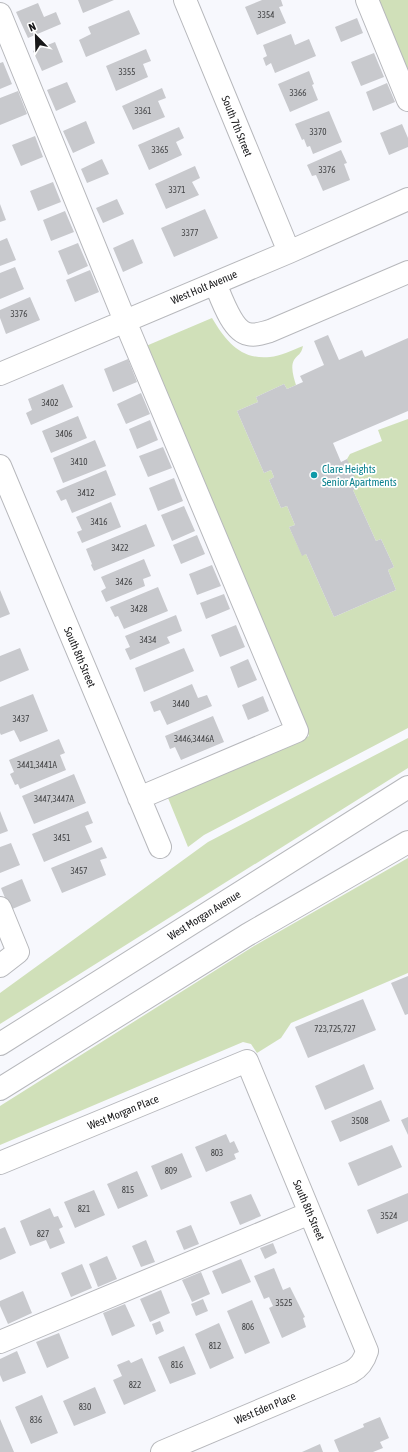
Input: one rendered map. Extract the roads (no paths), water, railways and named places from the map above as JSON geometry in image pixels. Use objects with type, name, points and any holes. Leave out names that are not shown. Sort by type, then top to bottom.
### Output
[{"type":"street","name":"South 7th Street","points":[[185,0],[289,252]]},
{"type":"street","points":[[367,0],[408,100]]},
{"type":"street","points":[[0,14],[125,321],[297,731],[139,798]]},
{"type":"street","name":"West Holt Avenue","points":[[0,374],[289,252],[408,199]]},
{"type":"street","points":[[215,283],[232,320],[239,330],[247,334],[258,335],[408,272]]},
{"type":"street","name":"South 8th Street","points":[[0,466],[160,847]]},
{"type":"street","name":"West Morgan Avenue","points":[[0,1044],[408,787]]},
{"type":"street","points":[[0,1089],[247,935],[408,842]]},
{"type":"street","points":[[0,908],[18,952],[0,966]]},
{"type":"street","name":"South 8th Street","points":[[247,1061],[365,1344],[367,1351],[364,1359]]},
{"type":"street","name":"West Morgan Place","points":[[0,1163],[247,1061]]},
{"type":"street","points":[[0,1342],[310,1213]]},
{"type":"street","name":"West Eden Place","points":[[162,1452],[351,1372],[359,1368],[364,1359]]},
{"type":"place","name":"Clare Heights Senior Apartments","points":[[314,475]]}]
